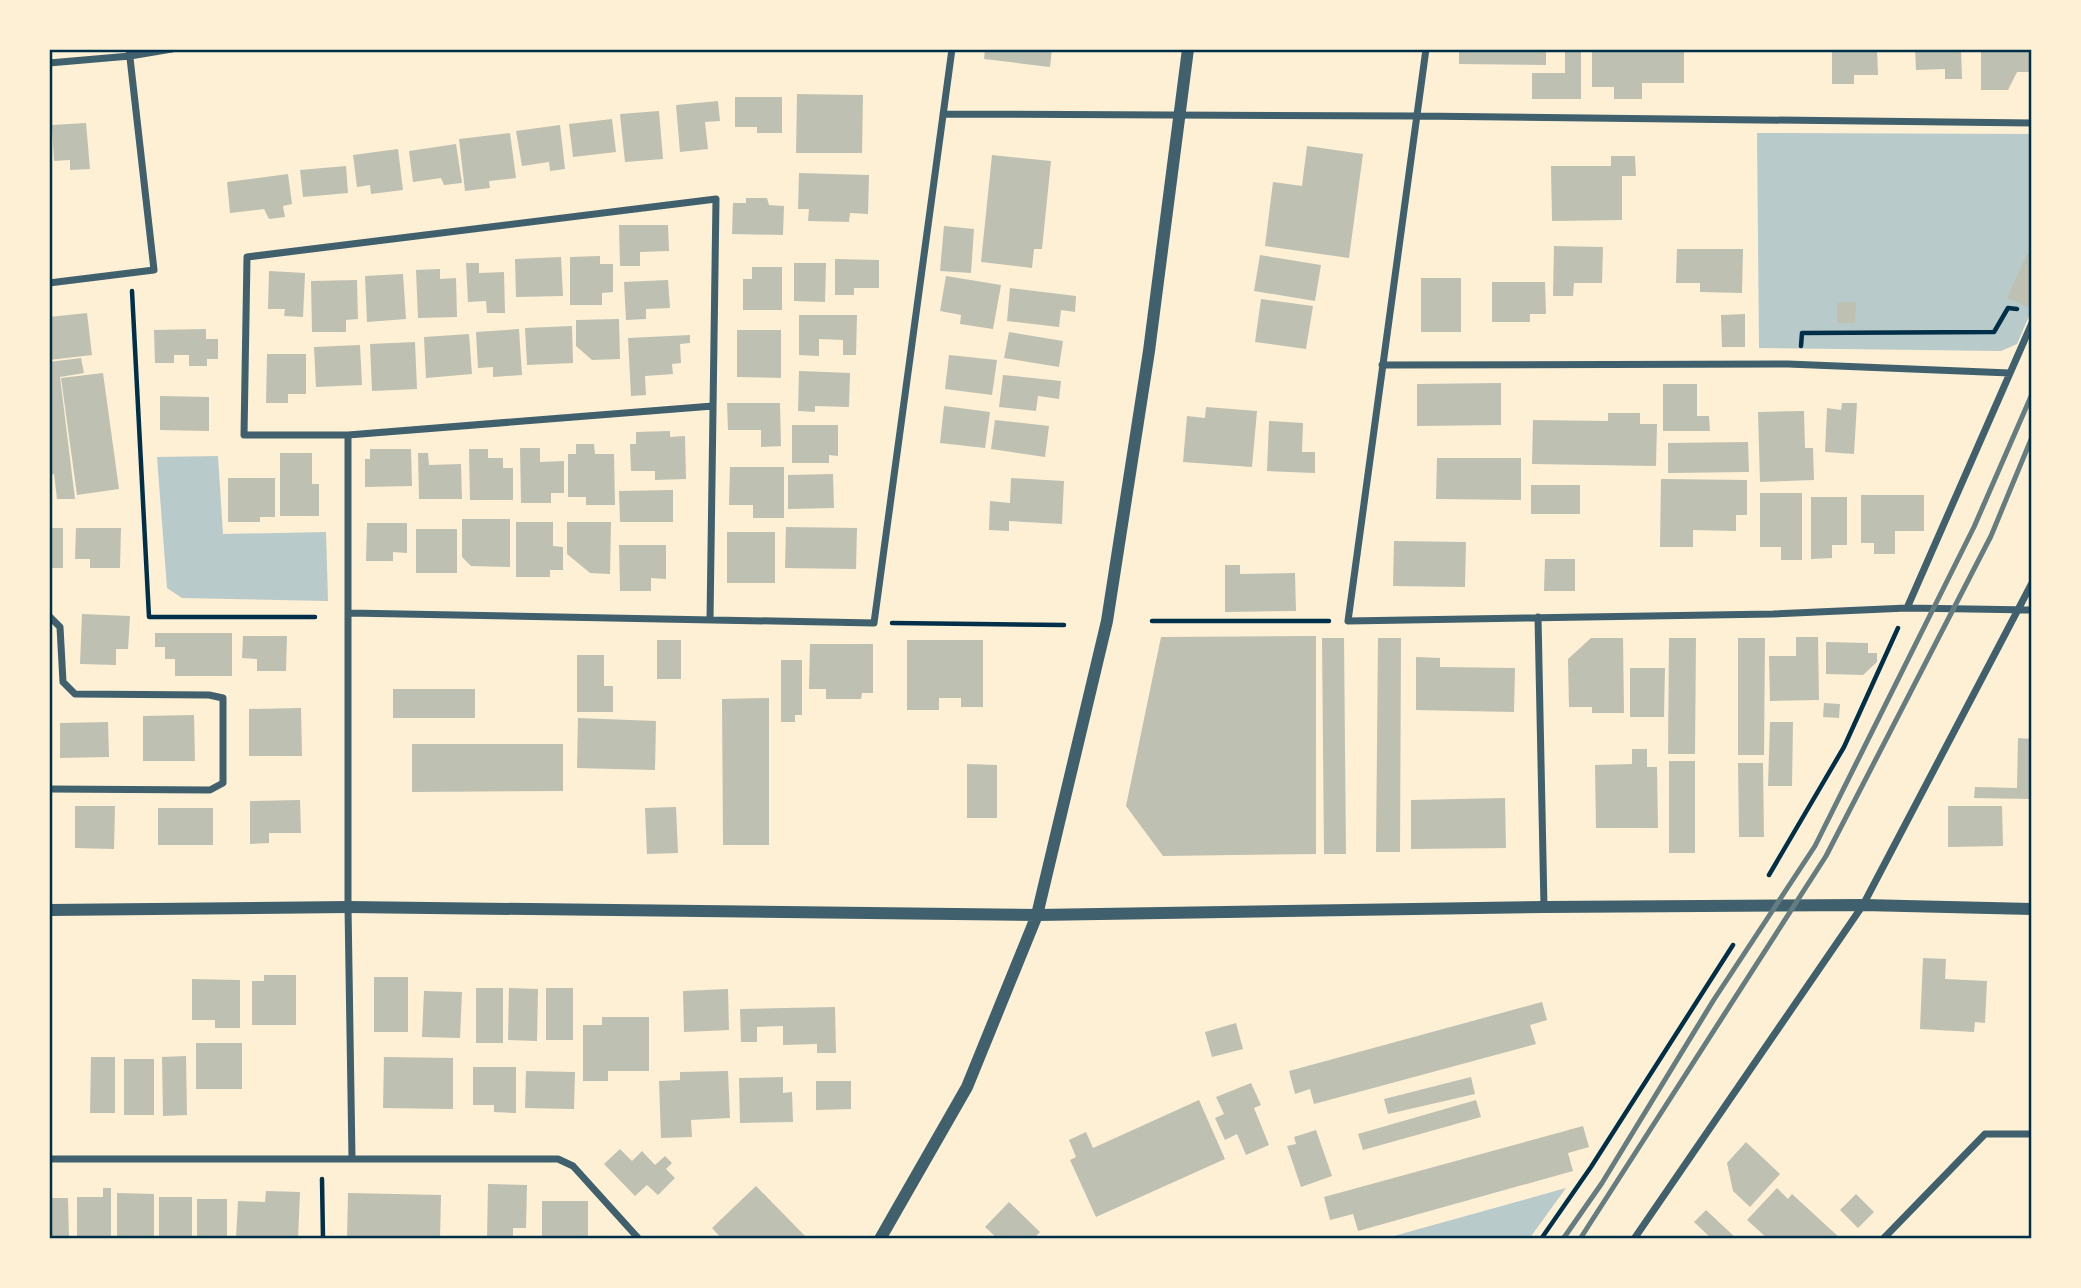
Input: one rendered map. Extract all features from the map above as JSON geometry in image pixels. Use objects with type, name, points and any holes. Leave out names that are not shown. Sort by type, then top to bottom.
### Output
[{"type":"street","points":[[49,63],[172,49]]},
{"type":"street","points":[[349,614],[874,623],[952,49]]},
{"type":"street","points":[[880,1239],[967,1087],[1037,915],[1107,621],[1149,351],[1188,49]]},
{"type":"street","points":[[1426,49],[1348,621],[1773,614],[1907,608],[2032,610]]},
{"type":"street","points":[[49,283],[154,270],[130,53]]},
{"type":"street","points":[[943,114],[2032,123]]},
{"type":"street","points":[[710,620],[716,199],[247,257],[244,435],[348,435],[713,406]]},
{"type":"street","points":[[1907,608],[2032,323]]},
{"type":"street","points":[[1382,365],[1800,364],[2010,373]]},
{"type":"street","points":[[348,435],[348,906],[352,1158]]},
{"type":"street","points":[[1634,1239],[1863,905],[2032,583]]},
{"type":"street","points":[[49,616],[60,628],[63,682],[75,694],[209,695],[223,698],[223,783],[217,787],[211,790],[49,789]]},
{"type":"street","points":[[1538,617],[1544,907]]},
{"type":"street","points":[[49,911],[348,906],[1037,915],[1863,905],[2032,909]]},
{"type":"street","points":[[1884,1239],[1985,1134],[2032,1134]]},
{"type":"street","points":[[49,1159],[558,1159],[573,1166],[639,1239]]},
{"type":"street","points":[[623,1239],[631,1232]]},
{"type":"path","points":[[132,273],[149,617],[315,617]]},
{"type":"path","points":[[1800,364],[1802,333],[1994,332],[2008,307],[2020,310]]},
{"type":"path","points":[[1769,875],[1844,747],[1907,608]]},
{"type":"path","points":[[1152,621],[1348,621]]},
{"type":"path","points":[[874,623],[1064,625]]},
{"type":"path","points":[[1541,1239],[1591,1167],[1733,945]]},
{"type":"path","points":[[322,1158],[323,1239]]},
{"type":"shaded area","points":[[1757,133],[2032,134],[2032,309],[2017,344],[2001,351],[1759,348]]},
{"type":"shaded area","points":[[218,456],[223,534],[326,532],[328,601],[182,598],[167,588],[157,457]]},
{"type":"shaded area","points":[[1566,1188],[1529,1239],[1383,1239]]},
{"type":"building","points":[[985,49],[1052,49],[1050,67],[984,59]]},
{"type":"building","points":[[1459,49],[1546,49],[1546,65],[1459,64]]},
{"type":"building","points":[[1565,49],[1581,49],[1581,99],[1532,99],[1532,73],[1565,73]]},
{"type":"building","points":[[1592,49],[1684,49],[1684,83],[1642,83],[1642,99],[1614,99],[1614,87],[1592,87]]},
{"type":"building","points":[[1832,49],[1877,49],[1878,75],[1854,75],[1854,84],[1832,84]]},
{"type":"building","points":[[1915,49],[1961,49],[1962,79],[1945,79],[1945,69],[1916,70]]},
{"type":"building","points":[[1981,49],[2032,49],[2032,72],[2017,72],[2008,90],[1981,90]]},
{"type":"building","points":[[797,94],[863,95],[862,153],[796,153]]},
{"type":"building","points":[[735,97],[782,97],[782,133],[757,133],[757,127],[735,127]]},
{"type":"building","points":[[718,101],[720,121],[705,122],[708,149],[680,152],[676,105]]},
{"type":"building","points":[[659,111],[663,159],[625,162],[620,114]]},
{"type":"building","points":[[612,119],[616,152],[573,157],[569,124]]},
{"type":"building","points":[[86,123],[90,169],[70,170],[70,160],[54,161],[52,125]]},
{"type":"building","points":[[560,125],[565,169],[550,171],[549,162],[522,166],[516,131]]},
{"type":"building","points":[[510,133],[516,178],[489,181],[490,188],[465,191],[459,139]]},
{"type":"building","points":[[456,144],[462,183],[444,185],[441,178],[413,182],[409,151]]},
{"type":"building","points":[[1307,146],[1363,154],[1349,258],[1265,246],[1273,182],[1302,186]]},
{"type":"building","points":[[398,149],[403,190],[371,194],[370,185],[357,187],[353,155]]},
{"type":"building","points":[[992,155],[1051,161],[1042,249],[1034,249],[1032,268],[981,262]]},
{"type":"building","points":[[1611,156],[1635,156],[1636,176],[1622,176],[1622,220],[1552,221],[1551,166],[1611,166]]},
{"type":"building","points":[[346,166],[348,193],[303,197],[300,170]]},
{"type":"building","points":[[799,173],[869,175],[868,214],[850,213],[849,222],[808,221],[809,209],[798,209]]},
{"type":"building","points":[[288,174],[292,204],[283,206],[285,217],[269,219],[264,209],[230,213],[227,182]]},
{"type":"building","points":[[746,198],[767,198],[769,205],[784,206],[783,235],[732,234],[733,203],[746,203]]},
{"type":"building","points":[[619,225],[668,225],[669,251],[640,252],[640,266],[620,266]]},
{"type":"building","points":[[944,226],[974,229],[971,273],[940,271]]},
{"type":"building","points":[[1554,246],[1603,247],[1602,283],[1574,283],[1573,296],[1553,296]]},
{"type":"building","points":[[1677,249],[1743,249],[1742,293],[1700,292],[1700,283],[1676,283]]},
{"type":"building","points":[[2027,254],[2032,257],[2032,298],[2028,307],[2007,298]]},
{"type":"building","points":[[1260,255],[1321,265],[1315,301],[1254,291]]},
{"type":"building","points":[[600,256],[600,264],[613,264],[613,292],[602,293],[602,305],[570,305],[570,257]]},
{"type":"building","points":[[561,257],[563,296],[516,297],[515,259]]},
{"type":"building","points":[[835,259],[879,260],[879,288],[854,288],[854,295],[835,295]]},
{"type":"building","points":[[466,263],[479,263],[479,273],[504,272],[505,313],[487,313],[486,301],[468,302]]},
{"type":"building","points":[[794,263],[826,263],[825,302],[794,301]]},
{"type":"building","points":[[752,267],[782,267],[782,310],[743,310],[743,279],[752,279]]},
{"type":"building","points":[[440,269],[440,279],[456,278],[457,317],[418,318],[416,270]]},
{"type":"building","points":[[269,271],[305,273],[303,317],[284,316],[285,309],[268,309]]},
{"type":"building","points":[[403,274],[406,319],[367,322],[365,276]]},
{"type":"building","points":[[946,276],[1001,285],[993,329],[960,324],[961,315],[940,311]]},
{"type":"building","points":[[1421,278],[1461,278],[1461,332],[1421,332]]},
{"type":"building","points":[[357,280],[358,319],[346,320],[346,332],[312,332],[311,281]]},
{"type":"building","points":[[668,280],[670,308],[646,309],[646,319],[626,320],[624,282]]},
{"type":"building","points":[[1492,282],[1545,282],[1546,314],[1530,314],[1530,322],[1492,322]]},
{"type":"building","points":[[1010,288],[1076,296],[1075,312],[1061,310],[1059,327],[1007,321]]},
{"type":"building","points":[[1261,299],[1313,306],[1306,349],[1255,342]]},
{"type":"building","points":[[1837,302],[1856,302],[1855,323],[1837,323]]},
{"type":"building","points":[[87,313],[92,355],[49,360],[49,317]]},
{"type":"building","points":[[1745,314],[1745,347],[1722,347],[1721,315]]},
{"type":"building","points":[[799,315],[857,315],[856,355],[843,355],[843,340],[819,339],[819,356],[799,355]]},
{"type":"building","points":[[619,319],[620,359],[592,360],[576,346],[576,320]]},
{"type":"building","points":[[572,326],[573,363],[527,365],[525,328]]},
{"type":"building","points":[[206,329],[206,339],[218,339],[218,359],[207,359],[207,366],[189,366],[189,355],[174,355],[174,363],[155,363],[154,330]]},
{"type":"building","points":[[519,329],[522,375],[493,377],[493,367],[478,368],[476,332]]},
{"type":"building","points":[[737,330],[781,330],[781,378],[737,377]]},
{"type":"building","points":[[1009,332],[1063,341],[1059,367],[1004,358]]},
{"type":"building","points":[[469,334],[472,374],[426,378],[424,337]]},
{"type":"building","points":[[690,335],[690,343],[680,344],[681,363],[672,364],[673,374],[645,376],[646,395],[631,396],[628,338]]},
{"type":"building","points":[[415,342],[417,389],[372,391],[370,344]]},
{"type":"building","points":[[360,345],[362,385],[316,387],[314,347]]},
{"type":"building","points":[[267,354],[306,354],[306,394],[288,394],[288,403],[266,403]]},
{"type":"building","points":[[949,355],[997,360],[992,395],[945,389]]},
{"type":"building","points":[[81,358],[84,373],[60,377],[75,499],[57,499],[54,474],[49,475],[49,362]]},
{"type":"building","points":[[799,371],[850,373],[849,407],[815,406],[815,412],[798,411]]},
{"type":"building","points":[[103,373],[119,489],[77,495],[61,378]]},
{"type":"building","points":[[1003,375],[1061,381],[1059,399],[1038,396],[1036,411],[999,407]]},
{"type":"building","points":[[1501,383],[1501,425],[1417,426],[1417,384]]},
{"type":"building","points":[[1663,384],[1697,384],[1697,416],[1709,416],[1710,431],[1663,431]]},
{"type":"building","points":[[160,396],[209,397],[209,431],[160,430]]},
{"type":"building","points":[[727,403],[780,403],[781,446],[761,447],[761,430],[728,430]]},
{"type":"building","points":[[1842,403],[1857,403],[1854,454],[1825,452],[1827,408],[1841,410]]},
{"type":"building","points":[[944,406],[990,412],[985,448],[940,443]]},
{"type":"building","points":[[1206,407],[1257,411],[1252,467],[1183,462],[1187,416],[1205,418]]},
{"type":"building","points":[[1804,411],[1805,448],[1813,448],[1814,480],[1760,482],[1758,412]]},
{"type":"building","points":[[1608,413],[1640,413],[1640,424],[1657,424],[1656,466],[1532,464],[1533,420],[1608,421]]},
{"type":"building","points":[[995,420],[1049,426],[1045,457],[991,449]]},
{"type":"building","points":[[1269,421],[1303,423],[1302,452],[1315,452],[1315,473],[1267,471]]},
{"type":"building","points":[[792,425],[838,425],[838,456],[829,455],[829,463],[792,463]]},
{"type":"building","points":[[670,431],[670,437],[685,436],[686,479],[655,480],[655,471],[631,471],[630,444],[636,444],[636,432]]},
{"type":"building","points":[[1748,442],[1749,472],[1668,473],[1668,443]]},
{"type":"building","points":[[576,444],[594,444],[595,454],[614,454],[615,505],[586,505],[586,497],[568,497],[568,454],[576,454]]},
{"type":"building","points":[[520,448],[540,448],[540,462],[564,461],[564,493],[551,493],[551,503],[521,503]]},
{"type":"building","points":[[370,449],[411,449],[412,486],[365,487],[365,459],[370,459]]},
{"type":"building","points":[[469,449],[488,449],[488,458],[503,458],[503,468],[513,468],[513,500],[470,500]]},
{"type":"building","points":[[280,453],[312,453],[312,484],[319,484],[319,516],[280,516]]},
{"type":"building","points":[[418,453],[428,453],[429,465],[461,464],[462,499],[419,499]]},
{"type":"building","points":[[1437,458],[1521,458],[1521,500],[1436,499]]},
{"type":"building","points":[[730,467],[784,467],[784,518],[753,518],[753,505],[729,505]]},
{"type":"building","points":[[833,474],[834,508],[788,509],[788,475]]},
{"type":"building","points":[[228,478],[275,478],[275,517],[260,517],[260,522],[228,522]]},
{"type":"building","points":[[1011,478],[1064,481],[1062,524],[1009,521],[1009,531],[989,530],[990,501],[1010,503]]},
{"type":"building","points":[[1661,479],[1747,480],[1747,515],[1736,515],[1736,531],[1693,530],[1693,547],[1660,547]]},
{"type":"building","points":[[1531,485],[1580,485],[1580,514],[1531,514]]},
{"type":"building","points":[[673,490],[673,522],[620,522],[619,491]]},
{"type":"building","points":[[1760,493],[1802,493],[1802,560],[1781,560],[1781,547],[1760,547]]},
{"type":"building","points":[[1861,495],[1924,495],[1924,531],[1895,531],[1895,554],[1874,554],[1874,543],[1861,543]]},
{"type":"building","points":[[1811,497],[1847,497],[1847,545],[1832,545],[1832,558],[1811,559]]},
{"type":"building","points":[[462,519],[510,519],[510,567],[471,566],[462,557]]},
{"type":"building","points":[[516,522],[553,522],[553,546],[563,547],[563,570],[550,570],[550,577],[516,577]]},
{"type":"building","points":[[567,522],[611,522],[610,574],[590,573],[567,554]]},
{"type":"building","points":[[367,523],[407,523],[407,553],[393,552],[393,561],[366,561]]},
{"type":"building","points":[[786,527],[857,528],[856,569],[785,568]]},
{"type":"building","points":[[49,528],[63,528],[63,568],[49,568]]},
{"type":"building","points":[[76,528],[121,528],[120,568],[90,568],[90,559],[75,559]]},
{"type":"building","points":[[416,529],[457,529],[457,573],[416,573]]},
{"type":"building","points":[[727,532],[775,532],[775,583],[727,583]]},
{"type":"building","points":[[1394,541],[1466,542],[1465,587],[1393,586]]},
{"type":"building","points":[[619,545],[666,545],[666,579],[651,578],[651,591],[620,591]]},
{"type":"building","points":[[1545,559],[1575,559],[1575,591],[1544,591]]},
{"type":"building","points":[[1225,565],[1240,565],[1240,574],[1295,573],[1296,611],[1225,612]]},
{"type":"building","points":[[82,614],[130,616],[128,649],[116,649],[116,665],[80,664]]},
{"type":"building","points":[[155,633],[232,633],[232,676],[175,676],[175,659],[165,659],[165,647],[155,647]]},
{"type":"building","points":[[243,636],[287,636],[286,671],[257,671],[257,659],[242,658]]},
{"type":"building","points":[[1316,636],[1316,854],[1163,856],[1126,806],[1161,637]]},
{"type":"building","points":[[1796,637],[1818,637],[1819,700],[1770,701],[1769,656],[1796,656]]},
{"type":"building","points":[[1322,638],[1344,638],[1346,854],[1324,854]]},
{"type":"building","points":[[1378,638],[1401,638],[1400,852],[1376,852]]},
{"type":"building","points":[[1591,638],[1623,638],[1624,713],[1592,713],[1592,707],[1569,707],[1568,659]]},
{"type":"building","points":[[1669,638],[1696,638],[1695,754],[1668,754]]},
{"type":"building","points":[[1738,638],[1765,638],[1764,755],[1738,755]]},
{"type":"building","points":[[657,640],[681,640],[681,679],[657,679]]},
{"type":"building","points":[[907,640],[983,640],[983,707],[961,707],[961,698],[939,698],[939,710],[907,710]]},
{"type":"building","points":[[1826,642],[1868,643],[1868,653],[1877,653],[1877,662],[1863,675],[1826,674]]},
{"type":"building","points":[[810,644],[873,644],[873,693],[862,693],[861,699],[826,699],[826,689],[809,689]]},
{"type":"building","points":[[577,655],[604,655],[604,686],[613,686],[613,712],[577,712]]},
{"type":"building","points":[[1416,657],[1440,658],[1440,667],[1515,668],[1514,712],[1416,710]]},
{"type":"building","points":[[781,660],[802,660],[802,715],[795,715],[795,722],[781,722]]},
{"type":"building","points":[[1630,668],[1665,668],[1664,717],[1630,717]]},
{"type":"building","points":[[393,689],[475,689],[475,718],[393,718]]},
{"type":"building","points":[[769,698],[769,845],[723,845],[722,699]]},
{"type":"building","points":[[1824,703],[1840,704],[1839,718],[1823,717]]},
{"type":"building","points":[[301,708],[302,756],[249,756],[249,709]]},
{"type":"building","points":[[194,715],[195,761],[143,761],[143,716]]},
{"type":"building","points":[[578,718],[656,721],[655,770],[577,768]]},
{"type":"building","points":[[108,722],[109,757],[60,758],[60,723]]},
{"type":"building","points":[[1770,722],[1793,722],[1792,786],[1768,786]]},
{"type":"building","points":[[2018,738],[2032,739],[2032,799],[1974,798],[1975,787],[2017,788]]},
{"type":"building","points":[[412,744],[563,744],[563,791],[412,792]]},
{"type":"building","points":[[1632,749],[1647,749],[1647,767],[1657,767],[1658,828],[1596,828],[1595,765],[1632,764]]},
{"type":"building","points":[[1669,761],[1695,761],[1695,853],[1669,853]]},
{"type":"building","points":[[1738,763],[1763,763],[1764,837],[1739,837]]},
{"type":"building","points":[[967,764],[997,765],[997,818],[967,818]]},
{"type":"building","points":[[1505,798],[1506,848],[1411,849],[1411,800]]},
{"type":"building","points":[[300,800],[301,833],[269,833],[269,843],[250,844],[250,801]]},
{"type":"building","points":[[75,806],[115,806],[114,849],[75,848]]},
{"type":"building","points":[[1948,806],[2002,806],[2003,846],[1948,847]]},
{"type":"building","points":[[676,807],[678,853],[647,854],[645,808]]},
{"type":"building","points":[[158,808],[213,808],[213,845],[158,845]]},
{"type":"building","points":[[1923,958],[1946,959],[1945,979],[1987,981],[1985,1023],[1975,1022],[1974,1032],[1920,1029]]},
{"type":"building","points":[[264,975],[296,975],[296,1025],[252,1025],[252,981],[264,981]]},
{"type":"building","points":[[374,977],[408,977],[408,1032],[374,1032]]},
{"type":"building","points":[[192,979],[240,980],[240,1028],[215,1028],[215,1020],[192,1020]]},
{"type":"building","points":[[476,988],[503,988],[503,1043],[476,1043]]},
{"type":"building","points":[[509,988],[538,989],[537,1041],[508,1040]]},
{"type":"building","points":[[546,988],[573,988],[573,1040],[546,1040]]},
{"type":"building","points":[[728,989],[729,1030],[684,1032],[683,991]]},
{"type":"building","points":[[424,991],[462,992],[460,1038],[422,1037]]},
{"type":"building","points":[[1542,1002],[1547,1020],[1530,1025],[1536,1044],[1314,1104],[1310,1089],[1295,1094],[1289,1071]]},
{"type":"building","points":[[835,1007],[836,1053],[817,1053],[817,1044],[783,1045],[783,1026],[757,1027],[757,1042],[741,1042],[740,1009]]},
{"type":"building","points":[[602,1017],[649,1017],[649,1071],[608,1071],[608,1081],[583,1081],[583,1025],[602,1025]]},
{"type":"building","points":[[1236,1023],[1243,1049],[1212,1057],[1205,1032]]},
{"type":"building","points":[[196,1043],[242,1043],[242,1089],[196,1089]]},
{"type":"building","points":[[186,1056],[187,1115],[163,1116],[162,1057]]},
{"type":"building","points":[[91,1057],[115,1057],[115,1113],[90,1113]]},
{"type":"building","points":[[384,1057],[453,1058],[453,1109],[383,1108]]},
{"type":"building","points":[[124,1059],[154,1059],[154,1115],[124,1115]]},
{"type":"building","points":[[473,1067],[516,1067],[516,1113],[494,1112],[494,1105],[473,1105]]},
{"type":"building","points":[[526,1071],[575,1072],[574,1109],[525,1108]]},
{"type":"building","points":[[728,1071],[730,1118],[691,1120],[692,1137],[661,1138],[659,1081],[680,1080],[680,1072]]},
{"type":"building","points":[[783,1077],[783,1093],[792,1092],[793,1122],[740,1123],[739,1078]]},
{"type":"building","points":[[1471,1077],[1475,1094],[1388,1114],[1384,1099]]},
{"type":"building","points":[[816,1081],[851,1081],[851,1109],[816,1110]]},
{"type":"building","points":[[1251,1083],[1261,1105],[1254,1108],[1269,1145],[1246,1155],[1237,1134],[1225,1140],[1215,1118],[1224,1114],[1216,1097]]},
{"type":"building","points":[[1199,1100],[1225,1159],[1096,1217],[1070,1160],[1076,1157],[1069,1140],[1086,1132],[1093,1148]]},
{"type":"building","points":[[1476,1100],[1481,1117],[1363,1150],[1358,1134]]},
{"type":"building","points":[[1583,1126],[1589,1147],[1568,1153],[1573,1171],[1358,1231],[1353,1214],[1330,1220],[1324,1197]]},
{"type":"building","points":[[1316,1130],[1332,1176],[1301,1187],[1287,1146],[1296,1144],[1294,1137]]},
{"type":"building","points":[[1746,1142],[1780,1174],[1750,1207],[1733,1191],[1727,1163]]},
{"type":"building","points":[[620,1149],[632,1161],[642,1151],[655,1165],[665,1156],[672,1163],[666,1169],[675,1178],[658,1195],[647,1185],[635,1196],[604,1164]]},
{"type":"building","points":[[488,1184],[527,1185],[526,1228],[513,1228],[513,1239],[487,1239]]},
{"type":"building","points":[[756,1186],[805,1236],[802,1239],[722,1239],[712,1228]]},
{"type":"building","points":[[103,1188],[111,1188],[111,1239],[77,1239],[77,1197],[103,1197]]},
{"type":"building","points":[[1777,1188],[1788,1199],[1792,1194],[1841,1239],[1768,1239],[1747,1220]]},
{"type":"building","points":[[266,1191],[300,1192],[298,1239],[236,1238],[238,1201],[265,1202]]},
{"type":"building","points":[[117,1193],[154,1194],[154,1239],[117,1239]]},
{"type":"building","points":[[348,1193],[441,1195],[440,1239],[347,1239]]},
{"type":"building","points":[[1856,1194],[1874,1212],[1858,1228],[1840,1210]]},
{"type":"building","points":[[159,1197],[192,1197],[192,1239],[159,1239]]},
{"type":"building","points":[[49,1198],[68,1198],[69,1239],[49,1239]]},
{"type":"building","points":[[197,1199],[227,1199],[227,1239],[197,1239]]},
{"type":"building","points":[[542,1201],[588,1201],[588,1237],[542,1239]]},
{"type":"building","points":[[1009,1202],[1040,1232],[1033,1239],[998,1239],[985,1227]]},
{"type":"building","points":[[1706,1210],[1737,1239],[1712,1239],[1694,1222]]},
{"type":"railway","points":[[1563,1239],[1602,1183],[1713,1001],[1815,846],[1974,527],[2032,394]]},
{"type":"railway","points":[[1580,1239],[1826,856],[1991,536],[2032,437]]}]
